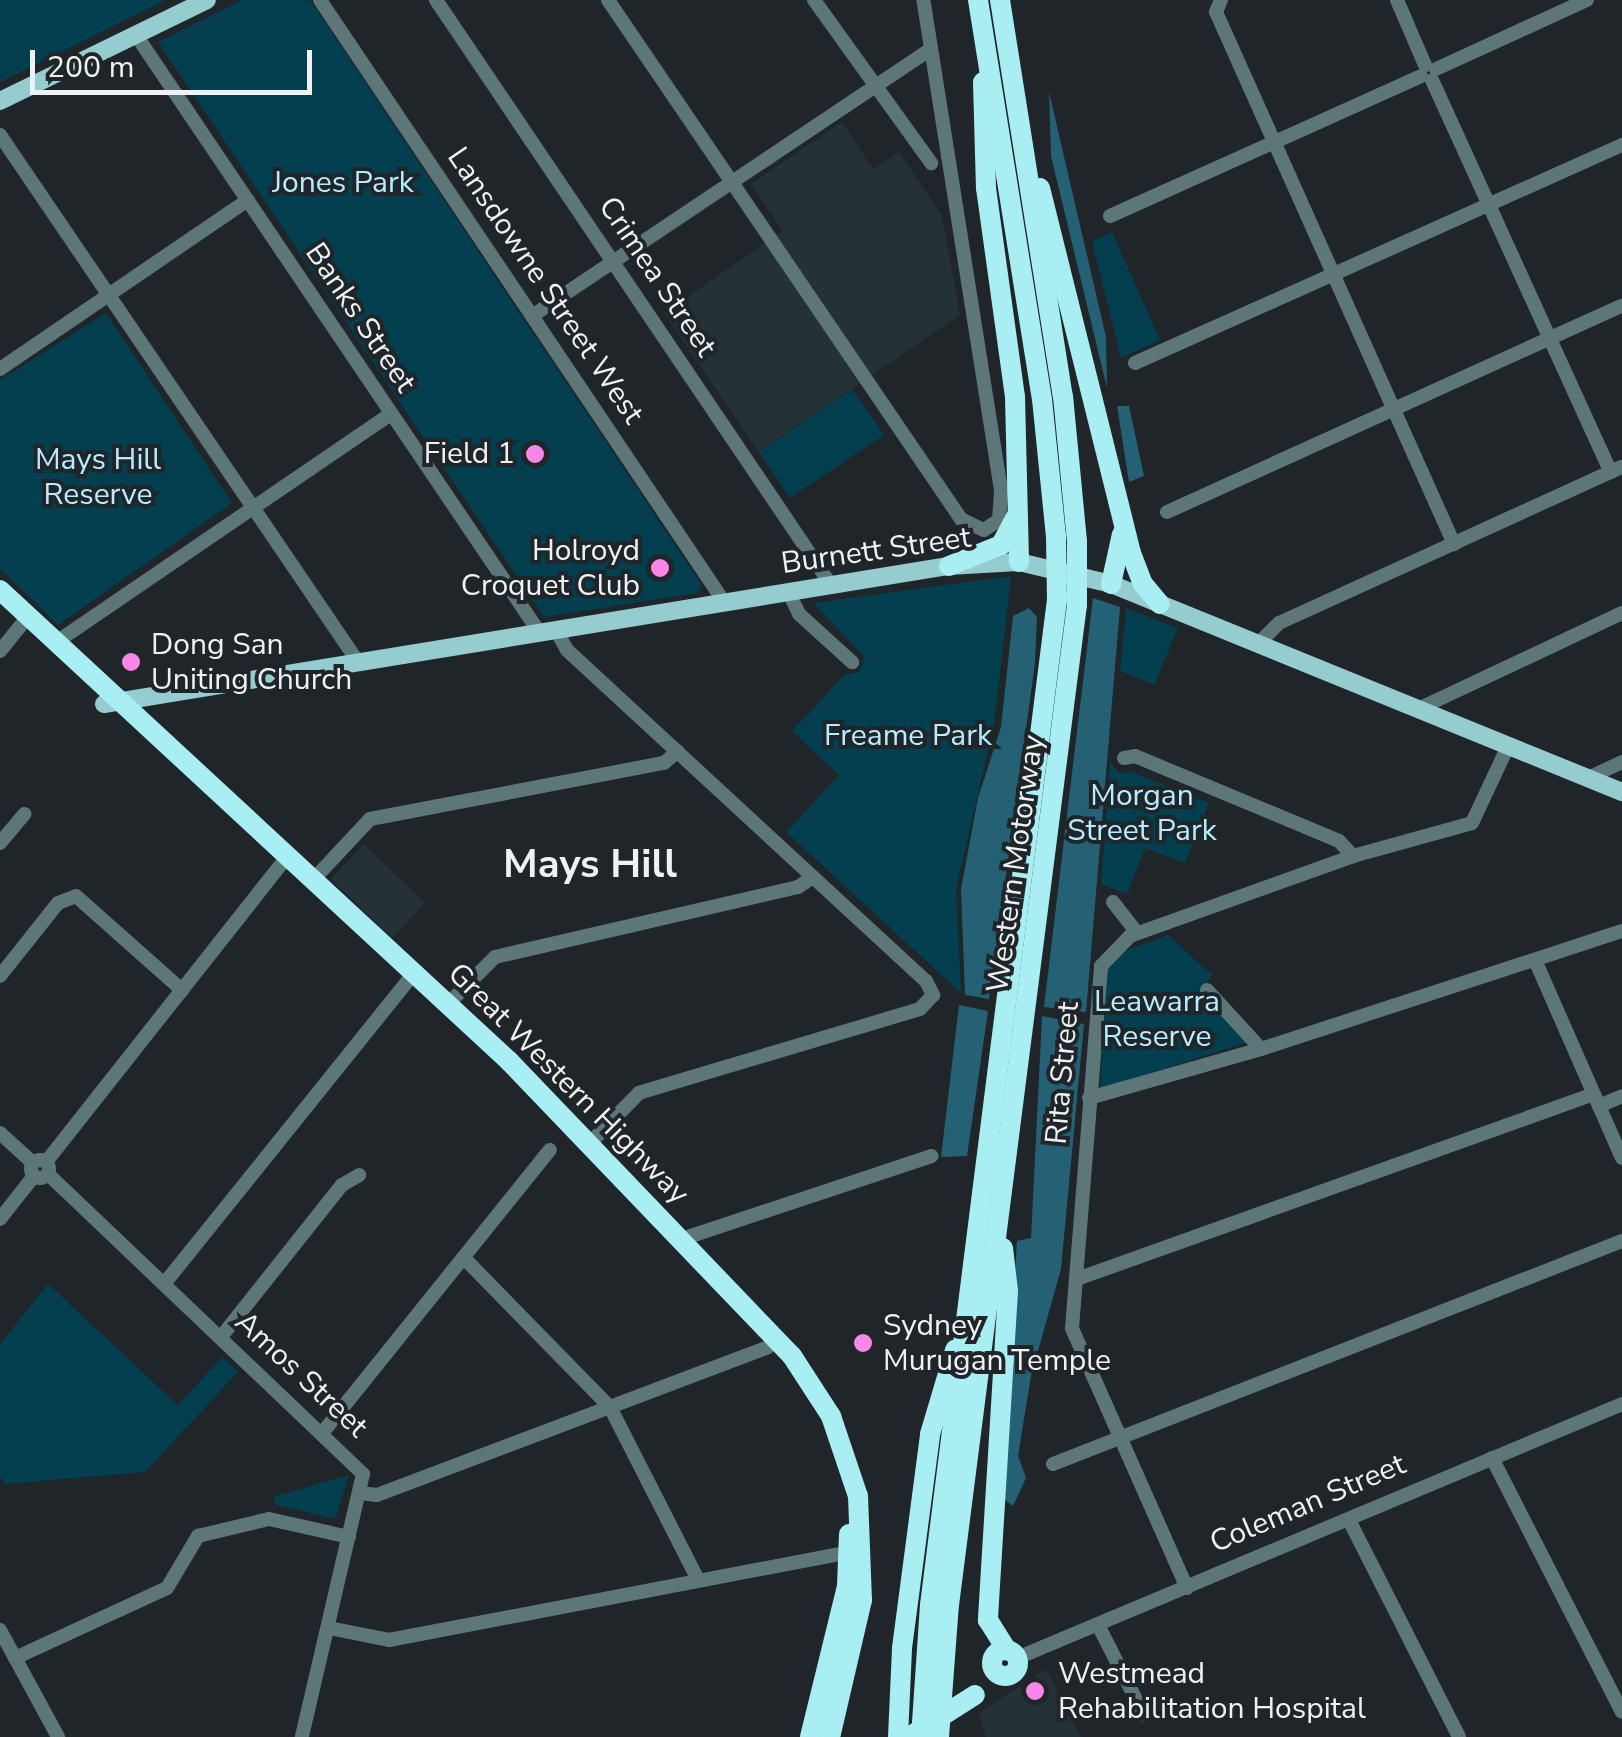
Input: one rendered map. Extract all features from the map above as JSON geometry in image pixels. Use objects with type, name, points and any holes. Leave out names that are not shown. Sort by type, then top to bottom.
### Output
[{"type":"highway","name":"Western Motorway","points":[[939,1737],[948,1604],[999,1211],[1067,603],[1042,399],[978,0]]},
{"type":"highway","name":"Western Motorway","points":[[921,1737],[967,1318],[1077,541],[1068,435],[1000,0]]},
{"type":"highway","points":[[986,45],[980,127],[1014,396],[1020,489],[1019,562]]},
{"type":"highway","points":[[1022,139],[1057,238],[1122,522],[1139,578],[1160,604]]},
{"type":"highway","points":[[950,566],[1006,540],[1020,489]]},
{"type":"highway","points":[[1110,584],[1122,522]]},
{"type":"highway","name":"Great Western Highway","points":[[0,590],[281,864],[508,1072],[768,1347],[827,1438],[842,1484],[850,1552],[841,1620],[810,1737]]},
{"type":"highway","name":"Great Western Highway","points":[[0,604],[448,1004],[682,1238],[792,1356],[823,1401],[850,1464],[864,1565],[832,1737]]},
{"type":"highway","points":[[999,1211],[1008,1291],[988,1620],[1007,1661]]},
{"type":"highway","points":[[898,1737],[902,1648],[930,1434],[967,1318]]},
{"type":"highway","name":"Coleman Street","points":[[909,1737],[975,1695],[1007,1661]]},
{"type":"main road","points":[[0,102],[207,0]]},
{"type":"main road","name":"Burnett Street","points":[[111,702],[950,566],[1019,562],[1110,584],[1622,792]]},
{"type":"street","name":"Lansdowne Street West","points":[[320,0],[724,602]]},
{"type":"street","name":"Crimea Street","points":[[436,0],[830,585]]},
{"type":"street","points":[[608,0],[961,519],[974,530],[989,529],[999,520],[1002,502],[993,423],[924,0]]},
{"type":"street","points":[[814,0],[931,163]]},
{"type":"street","points":[[1257,645],[1273,626],[1616,470],[1550,339],[1397,0]]},
{"type":"street","points":[[1110,216],[1586,0]]},
{"type":"street","points":[[1218,3],[1274,143],[1454,544]]},
{"type":"street","name":"Banks Street","points":[[136,35],[390,414],[548,631],[926,981],[933,995],[920,1009],[636,1095],[589,1144]]},
{"type":"street","points":[[532,316],[872,84],[931,49]]},
{"type":"street","points":[[0,135],[358,662]]},
{"type":"street","points":[[1135,363],[1622,145]]},
{"type":"street","points":[[0,369],[248,200]]},
{"type":"street","points":[[1167,512],[1622,306]]},
{"type":"street","points":[[55,643],[390,414]]},
{"type":"street","points":[[788,592],[799,614],[852,662]]},
{"type":"street","points":[[1416,710],[1622,612]]},
{"type":"street","points":[[0,651],[22,624]]},
{"type":"street","name":"Rita Street","points":[[1187,1588],[1116,1438],[1073,1334],[1101,966],[1114,946],[1138,933],[1353,856],[1475,821],[1508,746]]},
{"type":"street","points":[[313,880],[370,819],[664,763],[678,751]]},
{"type":"street","points":[[1124,758],[1135,756],[1339,841],[1353,856]]},
{"type":"street","points":[[1588,778],[1622,762]]},
{"type":"street","points":[[0,843],[24,814]]},
{"type":"street","points":[[0,1220],[281,864]]},
{"type":"street","points":[[448,1004],[495,957],[798,887],[813,876]]},
{"type":"street","points":[[0,976],[58,903],[72,896],[84,899],[182,990]]},
{"type":"street","points":[[1113,902],[1138,933]]},
{"type":"street","points":[[1089,1098],[1262,1049],[1622,931]]},
{"type":"street","points":[[1536,960],[1622,1158]]},
{"type":"street","points":[[164,1284],[408,980]]},
{"type":"street","points":[[1207,990],[1262,1049]]},
{"type":"street","points":[[1077,1279],[1597,1100],[1622,1096]]},
{"type":"street","name":"Amos Street","points":[[0,1133],[323,1432],[363,1474],[360,1493]]},
{"type":"street","points":[[323,1432],[550,1150]]},
{"type":"street","points":[[682,1238],[932,1156]]},
{"type":"street","points":[[221,1337],[342,1185],[359,1176]]},
{"type":"street","points":[[1053,1464],[1622,1242]]},
{"type":"street","points":[[464,1258],[610,1407],[698,1580]]},
{"type":"street","points":[[302,1737],[360,1493],[377,1495],[768,1347]]},
{"type":"street","name":"Coleman Street","points":[[1007,1661],[1099,1626],[1622,1404]]},
{"type":"street","points":[[1492,1458],[1622,1712]]},
{"type":"street","points":[[15,1658],[167,1588],[198,1536],[269,1519],[349,1537]]},
{"type":"street","points":[[1349,1520],[1460,1737]]},
{"type":"street","points":[[329,1628],[388,1640],[850,1552]]},
{"type":"street","points":[[1099,1626],[1144,1715]]},
{"type":"street","points":[[0,1630],[58,1737]]},
{"type":"shaded area","points":[[1049,92],[1106,337],[1107,388],[1051,156]]},
{"type":"shaded area","points":[[842,122],[873,169],[899,152],[942,216],[960,315],[759,452],[664,313],[783,231],[751,184]]},
{"type":"shaded area","points":[[1117,406],[1129,406],[1144,476],[1129,482]]},
{"type":"shaded area","points":[[1093,598],[1120,607],[1086,1012],[1044,1007]]},
{"type":"shaded area","points":[[1029,608],[1037,617],[1035,663],[989,999],[965,995],[961,889],[978,798],[1001,727],[1013,616]]},
{"type":"shaded area","points":[[364,844],[425,903],[392,938],[331,879]]},
{"type":"shaded area","points":[[959,1005],[988,1011],[967,1156],[941,1157]]},
{"type":"shaded area","points":[[1042,1016],[1084,1024],[1061,1269],[1031,1376],[1018,1456],[1026,1478],[1013,1506],[1004,1499],[1004,1437],[1017,1241],[1031,1238]]},
{"type":"shaded area","name":"Westmead Rehabilitation Hospital","points":[[1046,1669],[1081,1737],[986,1737],[979,1713]]},
{"type":"green space","points":[[0,0],[166,0],[0,82]]},
{"type":"green space","name":"Jones Park","points":[[242,0],[310,0],[701,584],[698,593],[544,617],[158,42]]},
{"type":"green space","points":[[1112,232],[1160,340],[1121,358],[1092,241]]},
{"type":"green space","name":"Mays Hill Reserve","points":[[106,313],[232,503],[58,625],[0,569],[0,380]]},
{"type":"green space","points":[[852,389],[884,435],[790,498],[759,452]]},
{"type":"green space","name":"Freame Park","points":[[1011,576],[994,725],[956,889],[961,993],[786,832],[839,775],[792,731],[844,675],[859,672],[865,657],[813,603]]},
{"type":"green space","points":[[1126,608],[1178,628],[1154,685],[1120,671]]},
{"type":"green space","name":"Morgan Street Park","points":[[1110,762],[1119,773],[1132,772],[1209,803],[1185,863],[1145,848],[1127,894],[1101,884]]},
{"type":"green space","name":"Leawarra Reserve","points":[[1168,935],[1212,975],[1203,989],[1248,1042],[1100,1089],[1106,969],[1114,955]]},
{"type":"green space","points":[[48,1284],[178,1405],[222,1357],[238,1372],[145,1472],[4,1484],[0,1476],[0,1344]]},
{"type":"green space","points":[[349,1475],[335,1519],[276,1505],[273,1497]]},
{"type":"place","name":"Field 1","points":[[535,454]]},
{"type":"place","name":"Holroyd Croquet Club","points":[[660,568]]},
{"type":"place","name":"Dong San Uniting Church","points":[[131,662]]},
{"type":"place","name":"Sydney Murugan Temple","points":[[863,1343]]},
{"type":"place","name":"Westmead Rehabilitation Hospital","points":[[1035,1691]]},
{"type":"district","name":"Mays Hill","points":[[590,864]]}]
